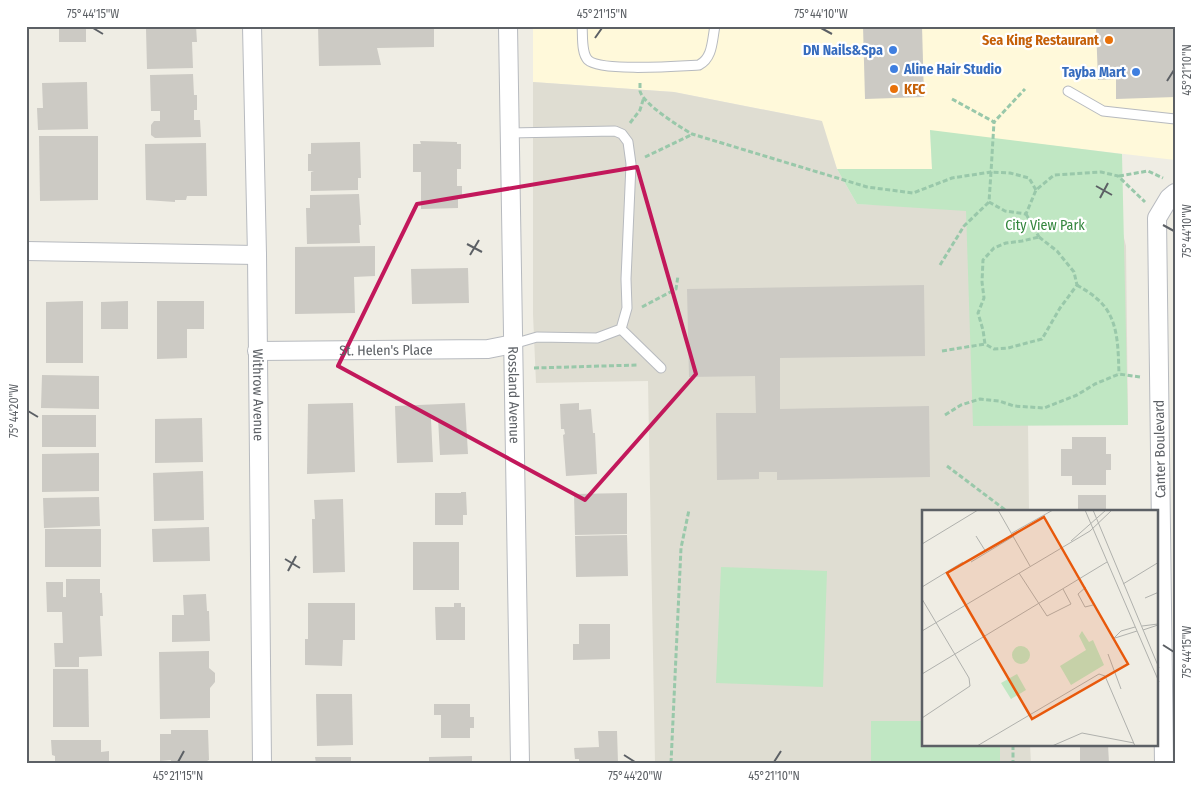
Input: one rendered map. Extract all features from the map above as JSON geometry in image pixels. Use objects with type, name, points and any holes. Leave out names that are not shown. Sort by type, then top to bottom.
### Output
[{"type":"street","name":"Withrow Avenue","points":[[252,26],[257,255],[262,763]]},
{"type":"street","name":"Rossland Avenue","points":[[508,26],[520,763]]},
{"type":"street","points":[[1157,218],[1171,191]]},
{"type":"street","name":"Canter Boulevard","points":[[1157,218],[1164,763]]},
{"type":"street","points":[[26,251],[257,255]]},
{"type":"street","name":"St. Helen's Place","points":[[258,351],[488,349],[513,344]]},
{"type":"lane","points":[[582,26],[584,55],[588,60],[595,64],[639,67],[699,65],[705,62],[709,55],[715,26]]},
{"type":"lane","points":[[1068,92],[1102,110],[1175,119]]},
{"type":"lane","points":[[509,133],[615,131],[622,134],[628,142],[631,164],[626,279],[627,308],[621,329]]},
{"type":"lane","points":[[513,344],[537,337],[597,338],[621,329]]},
{"type":"lane","points":[[621,329],[660,368]]},
{"type":"path","points":[[639,67],[640,92],[644,98],[671,122],[692,134],[784,160],[867,187],[913,192],[952,178],[991,172],[1010,173],[1029,178],[1036,190]]},
{"type":"path","points":[[940,265],[964,226],[989,202],[994,122],[1025,89]]},
{"type":"path","points":[[622,134],[640,110],[644,98]]},
{"type":"path","points":[[952,99],[994,122]]},
{"type":"path","points":[[640,160],[692,134]]},
{"type":"path","points":[[1026,214],[1036,190],[1054,174],[1101,172],[1118,176],[1148,171],[1171,191]]},
{"type":"path","points":[[1118,176],[1151,208],[1157,218]]},
{"type":"path","points":[[989,202],[1005,211],[1026,214]]},
{"type":"path","points":[[1026,214],[1039,237],[1057,251],[1074,272],[1077,285],[1096,298],[1107,309],[1118,336],[1119,374]]},
{"type":"path","points":[[985,344],[978,313],[984,298],[982,282],[983,260],[994,248],[1006,243],[1039,237]]},
{"type":"path","points":[[642,307],[676,289],[678,276]]},
{"type":"path","points":[[942,351],[985,344],[994,349],[1008,348],[1042,339],[1060,308],[1077,285]]},
{"type":"path","points":[[513,368],[634,366],[652,359]]},
{"type":"path","points":[[945,415],[962,405],[980,399],[999,401],[1014,406],[1044,408],[1077,395],[1095,384],[1119,374],[1160,380]]},
{"type":"path","points":[[947,466],[1005,510]]},
{"type":"path","points":[[671,763],[681,548],[689,510]]},
{"type":"path","points":[[1013,746],[1013,763]]},
{"type":"highlighted area","points":[[637,167],[696,374],[585,500],[338,366],[417,204]]},
{"type":"shaded area","points":[[533,26],[1175,26],[1175,160],[930,131],[932,169],[837,169],[821,121],[674,92],[533,82]]},
{"type":"shaded area","points":[[533,82],[674,92],[822,121],[837,169],[857,204],[966,208],[1122,230],[1126,246],[1128,423],[1028,424],[1029,510],[922,510],[922,746],[1030,746],[1031,763],[655,763],[648,381],[536,383],[533,314]]},
{"type":"green space","name":"City View Park","points":[[930,130],[1122,154],[1128,425],[973,426],[966,211],[857,204],[837,169],[932,169]]},
{"type":"green space","points":[[721,567],[827,571],[823,687],[716,683]]},
{"type":"green space","points":[[871,721],[922,721],[922,746],[1000,746],[1000,763],[871,763]]},
{"type":"building","points":[[59,26],[86,26],[86,42],[59,42]]},
{"type":"building","points":[[169,26],[196,26],[197,42],[192,42],[193,68],[147,69],[146,29],[169,28]]},
{"type":"building","points":[[318,26],[434,26],[434,47],[377,48],[381,65],[319,66]]},
{"type":"building","points":[[863,26],[922,26],[924,97],[865,99]]},
{"type":"building","points":[[1096,26],[1175,26],[1175,97],[1116,99],[1116,79],[1098,80]]},
{"type":"building","points":[[193,74],[194,95],[197,95],[197,110],[194,110],[194,120],[200,120],[201,137],[155,138],[151,135],[151,125],[154,121],[160,121],[160,111],[151,111],[150,75]]},
{"type":"building","points":[[87,82],[88,129],[38,130],[37,108],[43,108],[42,83]]},
{"type":"building","points":[[39,136],[98,136],[98,200],[40,201]]},
{"type":"building","points":[[420,141],[457,142],[457,144],[461,144],[461,169],[457,169],[457,186],[462,186],[462,198],[458,198],[458,208],[421,209],[421,172],[413,172],[413,144],[421,144]]},
{"type":"building","points":[[360,142],[361,178],[358,178],[358,190],[311,191],[311,172],[314,171],[308,171],[308,154],[311,154],[311,143]]},
{"type":"building","points":[[206,143],[207,196],[187,196],[186,200],[175,200],[175,202],[146,200],[145,144]]},
{"type":"building","points":[[359,194],[360,243],[307,244],[306,208],[310,208],[310,195]]},
{"type":"building","points":[[375,246],[375,276],[354,277],[355,313],[295,314],[295,247]]},
{"type":"building","points":[[468,268],[469,303],[412,304],[411,269]]},
{"type":"building","points":[[924,285],[925,356],[780,358],[780,409],[929,406],[930,477],[777,480],[777,472],[759,472],[759,479],[717,480],[716,413],[756,413],[755,376],[689,377],[687,289]]},
{"type":"building","points":[[83,301],[83,363],[46,363],[46,302]]},
{"type":"building","points":[[128,301],[128,329],[101,329],[101,302]]},
{"type":"building","points":[[157,301],[204,301],[204,329],[187,329],[187,358],[157,359]]},
{"type":"building","points":[[42,375],[99,376],[99,409],[41,408]]},
{"type":"building","points":[[353,403],[355,472],[307,474],[308,404]]},
{"type":"building","points":[[465,403],[468,454],[440,455],[438,418],[431,419],[433,462],[397,463],[395,406]]},
{"type":"building","points":[[579,403],[579,410],[591,409],[593,433],[595,433],[597,474],[566,476],[563,435],[565,434],[564,429],[561,429],[560,404]]},
{"type":"building","points":[[42,415],[96,415],[96,447],[42,447]]},
{"type":"building","points":[[202,418],[203,462],[155,463],[155,419]]},
{"type":"building","points":[[1072,437],[1106,437],[1106,454],[1111,454],[1111,470],[1106,470],[1106,485],[1072,485],[1072,476],[1061,476],[1061,449],[1072,449]]},
{"type":"building","points":[[99,453],[99,491],[42,492],[42,454]]},
{"type":"building","points":[[203,471],[204,520],[154,521],[153,473]]},
{"type":"building","points":[[466,492],[467,515],[463,515],[463,525],[435,525],[435,493]]},
{"type":"building","points":[[627,493],[627,534],[575,535],[574,494]]},
{"type":"building","points":[[1078,495],[1106,495],[1106,510],[1078,510]]},
{"type":"building","points":[[99,497],[100,526],[44,528],[43,498]]},
{"type":"building","points":[[343,499],[345,572],[313,573],[312,519],[315,519],[314,500]]},
{"type":"building","points":[[209,527],[210,561],[153,562],[152,529]]},
{"type":"building","points":[[45,529],[101,529],[101,567],[45,567]]},
{"type":"building","points":[[627,535],[628,576],[576,577],[575,536]]},
{"type":"building","points":[[413,542],[459,542],[459,590],[413,590]]},
{"type":"building","points":[[66,579],[100,579],[103,616],[100,616],[102,656],[79,657],[79,667],[55,667],[54,643],[63,643],[62,612],[47,612],[46,582],[63,582],[63,597],[66,597]]},
{"type":"building","points":[[206,594],[207,611],[209,611],[210,641],[172,642],[172,615],[184,615],[183,595]]},
{"type":"building","points":[[308,603],[355,603],[355,640],[343,640],[342,666],[305,665],[305,639],[308,639]]},
{"type":"building","points":[[454,603],[461,603],[461,607],[465,607],[465,640],[436,640],[435,607],[454,607]]},
{"type":"building","points":[[579,624],[610,624],[610,659],[573,660],[573,644],[579,644]]},
{"type":"building","points":[[209,651],[209,668],[215,673],[215,682],[210,688],[210,718],[160,719],[159,652]]},
{"type":"building","points":[[53,669],[88,669],[89,727],[53,727]]},
{"type":"building","points":[[316,694],[352,694],[353,745],[317,746]]},
{"type":"building","points":[[434,704],[470,704],[470,717],[474,717],[474,728],[470,728],[470,738],[441,738],[441,715],[434,715]]},
{"type":"building","points":[[171,730],[208,730],[209,760],[207,763],[171,763],[171,760],[160,761],[160,734],[171,734]]},
{"type":"building","points":[[598,731],[617,731],[618,763],[579,763],[579,759],[575,759],[574,748],[599,747]]},
{"type":"building","points":[[51,740],[101,740],[101,752],[109,751],[109,763],[55,763],[55,756],[52,755]]},
{"type":"building","points":[[1080,746],[1108,746],[1109,763],[1080,763]]},
{"type":"building","points":[[472,756],[472,763],[429,763],[429,757]]},
{"type":"building","points":[[315,757],[351,757],[351,763],[316,763]]},
{"type":"place","name":"Sea King Restaurant","points":[[1109,40]]},
{"type":"place","name":"DN Nails&Spa","points":[[893,50]]},
{"type":"place","name":"Aline Hair Studio","points":[[894,69]]},
{"type":"place","name":"Tayba Mart","points":[[1136,72]]},
{"type":"place","name":"KFC","points":[[894,89]]}]
